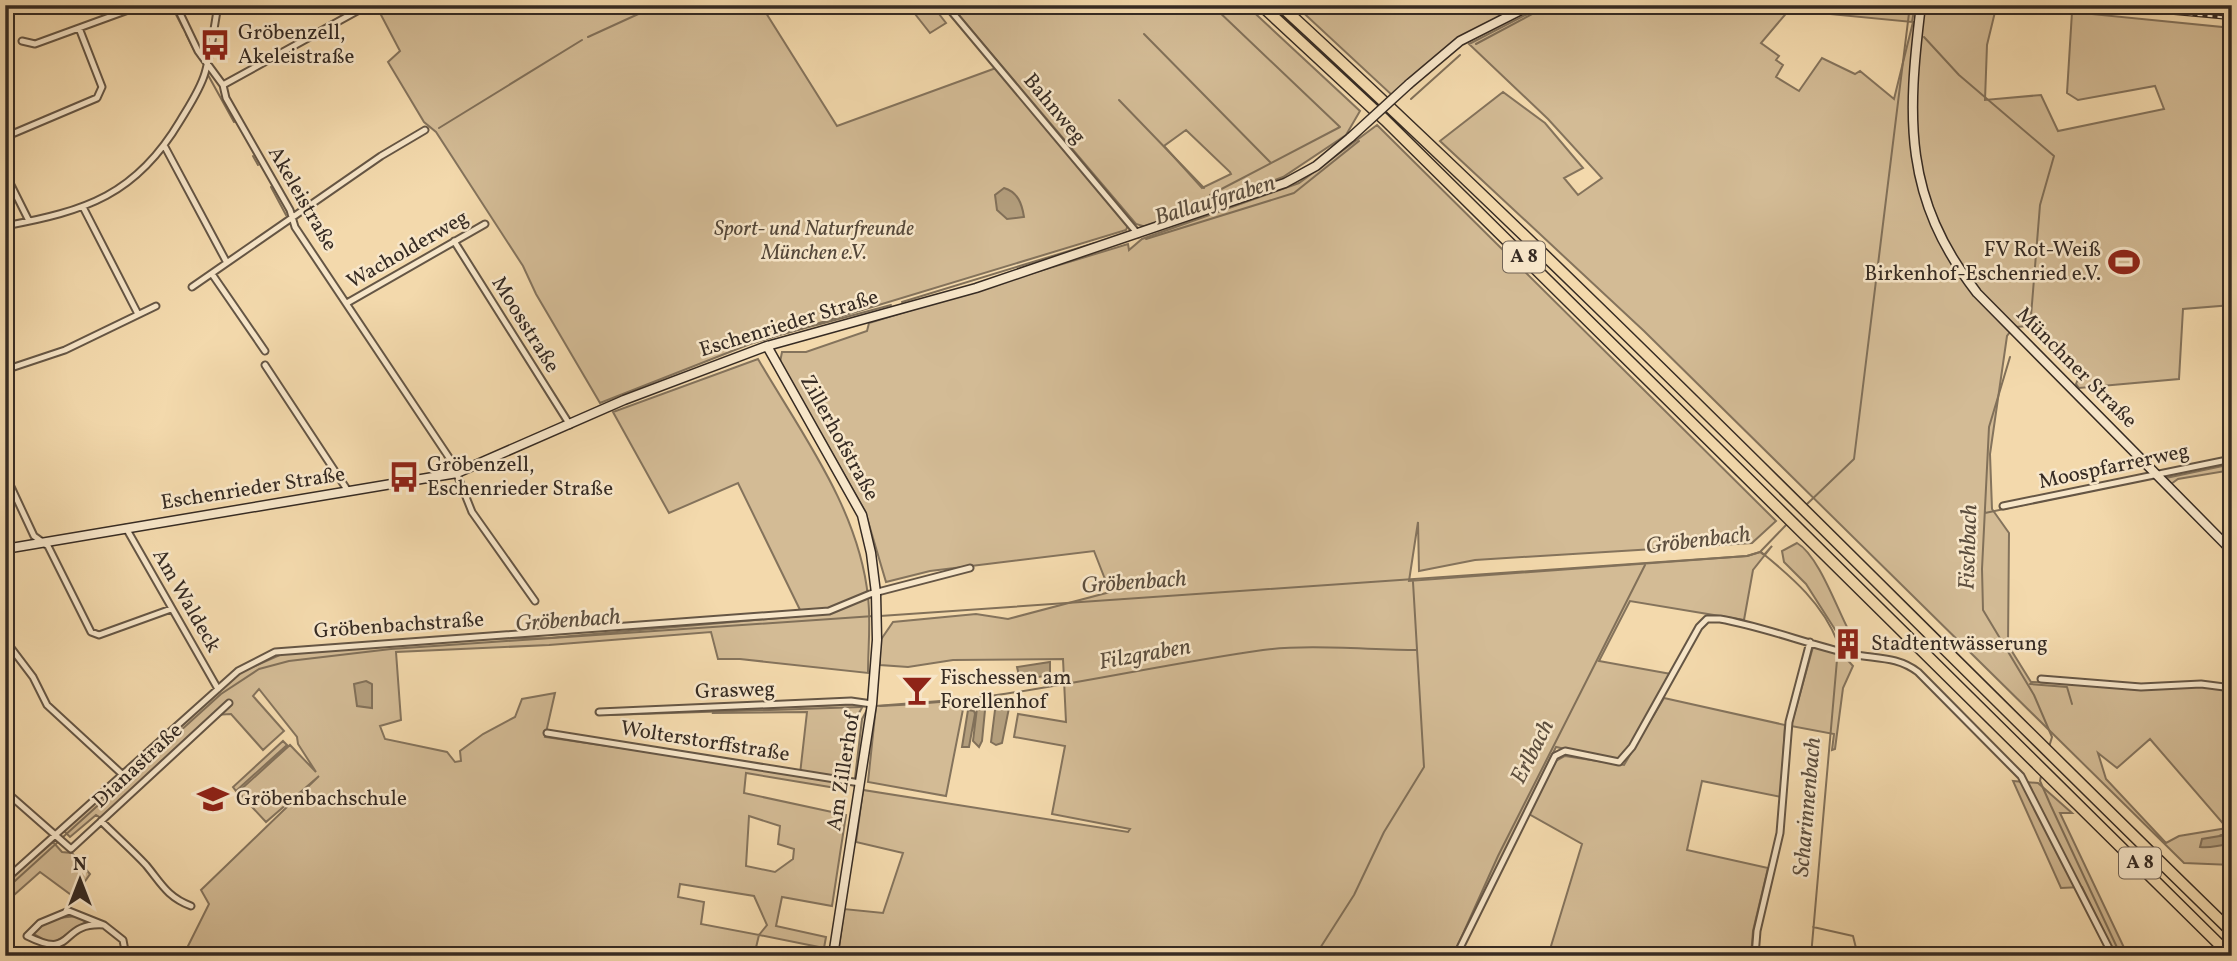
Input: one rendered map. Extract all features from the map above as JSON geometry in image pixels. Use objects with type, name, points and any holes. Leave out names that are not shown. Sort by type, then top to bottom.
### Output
[{"type":"highway","name":"A 8","points":[[1261,5],[1385,120],[2044,768],[2231,956]]},
{"type":"highway","name":"A 8","points":[[1280,5],[1392,109],[1794,497],[2232,932]]},
{"type":"street","points":[[22,41],[35,44],[142,5]]},
{"type":"street","name":"Akeleistraße","points":[[176,5],[198,51],[223,85],[226,99],[293,219],[452,462],[472,512],[536,601]]},
{"type":"street","points":[[5,226],[83,207],[117,190],[144,171],[165,147],[188,108],[207,62],[218,5]]},
{"type":"street","points":[[223,85],[368,5]]},
{"type":"street","name":"Bahnweg","points":[[946,5],[1138,234]]},
{"type":"street","name":"Eschenrieder Straße","points":[[5,549],[39,541],[457,473],[687,374],[767,346],[976,288],[1285,183],[1316,166],[1461,41],[1531,5]]},
{"type":"street","name":"Münchner Straße","points":[[1921,5],[1913,140],[1920,187],[1940,237],[1976,293],[2156,475]]},
{"type":"street","points":[[5,137],[97,98],[101,93],[102,87],[79,28]]},
{"type":"street","points":[[192,287],[381,156],[425,130]]},
{"type":"street","points":[[165,147],[226,261]]},
{"type":"street","points":[[5,173],[29,221]]},
{"type":"street","points":[[83,207],[138,314]]},
{"type":"street","name":"Wacholderweg","points":[[347,303],[485,224]]},
{"type":"street","name":"Moosstraße","points":[[454,241],[569,425]]},
{"type":"street","points":[[212,274],[265,351]]},
{"type":"street","points":[[5,370],[65,350],[156,306]]},
{"type":"street","name":"Zillerhofstraße","points":[[767,346],[862,515],[871,552],[876,593]]},
{"type":"street","points":[[265,365],[348,491]]},
{"type":"street","name":"Moospfarrerweg","points":[[2003,506],[2232,459]]},
{"type":"street","points":[[5,474],[34,536],[48,547],[91,632],[99,635],[171,609]]},
{"type":"street","points":[[2156,475],[2232,551]]},
{"type":"street","name":"Am Waldeck","points":[[126,528],[218,690]]},
{"type":"street","name":"Gröbenbachstraße","points":[[5,880],[61,840],[123,775],[218,690],[256,660],[281,650],[829,611],[876,593],[970,568]]},
{"type":"street","name":"Am Zillerhof","points":[[833,956],[872,704],[876,593]]},
{"type":"street","points":[[1456,956],[1555,756],[1565,751],[1619,762],[1632,747],[1699,627],[1707,619],[1745,623],[1854,654],[1906,663],[2021,776],[2113,956]]},
{"type":"street","points":[[5,640],[33,677],[47,705],[123,775]]},
{"type":"street","points":[[1755,956],[1757,931],[1780,833],[1789,722],[1810,642]]},
{"type":"street","points":[[2041,679],[2141,687],[2201,684],[2232,688]]},
{"type":"street","name":"Grasweg","points":[[599,712],[851,701],[872,704]]},
{"type":"street","name":"Dianastraße","points":[[61,840],[71,849],[229,703]]},
{"type":"street","name":"Wolterstorffstraße","points":[[547,733],[860,783]]},
{"type":"street","points":[[5,791],[61,840]]},
{"type":"street","points":[[101,821],[148,868],[155,881],[179,902],[191,906]]},
{"type":"street","points":[[104,925],[84,927],[59,948],[50,949],[27,936],[40,923],[69,911],[104,925],[123,940],[126,956]]},
{"type":"green space","name":"Sport- und Naturfreunde München e.V.","points":[[380,5],[761,5],[837,126],[996,68],[1128,225],[1126,230],[750,344],[600,403],[536,294],[523,266],[436,132],[424,122],[388,62],[400,51],[380,13]]},
{"type":"green space","points":[[908,5],[932,5],[946,23],[930,33]]},
{"type":"green space","points":[[950,5],[1246,5],[1360,111],[1346,135],[1283,177],[1146,227],[1136,224]],"holes":[[[1186,130],[1231,174],[1202,188],[1164,146]]]},
{"type":"green space","points":[[1295,5],[1523,5],[1460,41],[1394,97]]},
{"type":"green space","points":[[1545,5],[1915,5],[1912,22],[1789,10],[1761,43],[1779,56],[1776,60],[1783,65],[1776,77],[1799,91],[1822,58],[1855,74],[1860,71],[1894,99],[1913,22],[1919,22],[1920,8],[1995,12],[1987,45],[1985,100],[2041,95],[2058,131],[2164,109],[2155,86],[2078,100],[2067,93],[2072,12],[2232,28],[2232,305],[2183,309],[2179,379],[2079,388],[2076,384],[2078,379],[2031,326],[2014,327],[2007,336],[1990,454],[1992,509],[2009,533],[2008,645],[2031,682],[2213,687],[2232,691],[2232,834],[2221,835],[2226,844],[2232,845],[2232,865],[2184,863],[1644,331],[1440,141],[1503,92],[1545,123],[1583,168],[1564,178],[1578,195],[1602,178],[1548,119],[1469,44]],"holes":[[[2150,739],[2227,828],[2179,836],[2166,843],[2106,779],[2098,753],[2117,768]]]},
{"type":"green space","points":[[1377,125],[1776,521],[1752,543],[1475,560],[1419,571],[1418,522],[1409,581],[1747,556],[1760,552],[1764,555],[1772,546],[1753,570],[1744,620],[1630,601],[1599,661],[1671,674],[1630,747],[1619,761],[1556,747],[1454,956],[838,956],[844,909],[883,913],[903,853],[856,842],[863,790],[1128,832],[1130,829],[1052,814],[1065,746],[1014,737],[1018,714],[1066,722],[1063,659],[953,660],[908,667],[880,665],[880,641],[893,622],[976,614],[1008,619],[1110,592],[1094,551],[930,571],[886,582],[865,511],[780,362],[782,352],[806,352],[867,331],[869,323],[1128,244],[1129,250],[1142,239],[1299,183]]},
{"type":"green space","points":[[758,359],[826,473],[853,533],[868,597],[868,673],[718,659],[711,632],[549,645],[396,652],[401,720],[380,726],[385,739],[447,752],[455,762],[461,761],[460,751],[483,734],[515,717],[522,699],[555,693],[545,737],[800,774],[807,712],[713,713],[714,710],[864,704],[859,713],[848,790],[746,773],[744,793],[846,815],[832,906],[782,897],[776,926],[826,937],[824,948],[759,935],[754,956],[183,956],[209,904],[201,890],[319,776],[266,822],[238,792],[290,745],[316,772],[298,744],[297,737],[259,689],[253,696],[284,731],[263,750],[231,714],[214,715],[101,818],[96,815],[70,837],[64,831],[239,673],[282,654],[466,639],[548,638],[803,616],[738,483],[669,513],[613,412]],"holes":[[[749,816],[780,826],[778,844],[794,849],[793,859],[775,872],[746,866]],[[680,884],[754,896],[767,925],[759,935],[701,924],[704,902],[678,897]]]},
{"type":"green space","points":[[2232,464],[2232,470],[2178,479],[2171,484],[2166,478]]},
{"type":"green space","points":[[1797,543],[1805,549],[1819,569],[1848,629],[1849,638],[1836,631],[1806,584],[1784,562],[1782,551]]},
{"type":"green space","points":[[1813,647],[1842,654],[1853,666],[1843,688],[1835,749],[1832,750],[1834,734],[1791,726]]},
{"type":"green space","points":[[1664,698],[1785,725],[1781,797],[1702,781],[1687,850],[1768,868],[1753,931],[1751,956],[1548,956],[1582,844],[1529,814],[1556,761],[1565,756],[1624,765]]},
{"type":"green space","points":[[965,699],[946,796],[868,782],[876,706]]},
{"type":"green space","points":[[868,708],[858,775],[855,778],[862,719]]},
{"type":"green space","points":[[283,741],[287,745],[236,791],[233,787]]},
{"type":"green space","points":[[2013,781],[2038,783],[2072,813],[2060,813],[2128,956],[2116,956],[2082,887],[2061,888]]},
{"type":"green space","points":[[53,842],[62,852],[72,853],[90,874],[74,897],[40,872],[5,903],[5,884]]},
{"type":"green space","points":[[77,916],[86,922],[52,944],[34,934],[34,929],[49,919]]},
{"type":"shaded area","points":[[1004,188],[1013,192],[1018,199],[1024,217],[1007,219],[997,210],[995,195]]},
{"type":"shaded area","points":[[1050,662],[1050,675],[1020,680],[1017,667]]},
{"type":"shaded area","points":[[366,681],[372,684],[372,708],[357,706],[354,684]]},
{"type":"shaded area","points":[[1004,704],[1009,708],[1002,743],[996,745],[991,742],[995,710]]},
{"type":"shaded area","points":[[981,706],[985,710],[979,747],[973,741],[977,708]]},
{"type":"shaded area","points":[[968,710],[974,711],[975,714],[969,747],[962,747]]},
{"type":"shaded area","points":[[2232,834],[2232,845],[2200,847],[2202,839]]},
{"type":"waterway","points":[[171,5],[183,28]]},
{"type":"waterway","points":[[588,37],[658,5]]},
{"type":"waterway","points":[[1476,44],[1549,5]]},
{"type":"waterway","name":"Ballaufgraben","points":[[1859,5],[1910,9]]},
{"type":"waterway","name":"Gröbenbach","points":[[1806,505],[1854,459],[1910,5]]},
{"type":"waterway","points":[[1210,195],[1340,127],[1215,8]]},
{"type":"waterway","points":[[186,34],[194,50]]},
{"type":"waterway","points":[[1144,34],[1271,163]]},
{"type":"waterway","name":"Fischbach","points":[[1924,37],[1959,75],[2054,156],[2040,205],[2031,316]]},
{"type":"waterway","points":[[439,128],[582,40]]},
{"type":"waterway","name":"Ballaufgraben","points":[[1411,99],[1460,55]]},
{"type":"waterway","points":[[208,75],[234,122]]},
{"type":"waterway","points":[[1119,100],[1204,188]]},
{"type":"waterway","name":"Ballaufgraben","points":[[1146,239],[1294,193],[1359,141]]},
{"type":"waterway","points":[[253,156],[258,165]]},
{"type":"waterway","points":[[271,187],[286,215]]},
{"type":"waterway","name":"Ballaufgraben","points":[[902,302],[1095,243]]},
{"type":"waterway","name":"Ballaufgraben","points":[[783,334],[891,305]]},
{"type":"waterway","name":"Fischbach","points":[[2010,357],[1989,427],[1982,569],[1983,610],[2034,695],[2052,737],[2049,747]]},
{"type":"waterway","points":[[1985,513],[2148,479]]},
{"type":"waterway","name":"Gröbenbach","points":[[880,616],[1747,556],[1760,552],[1787,524]]},
{"type":"waterway","name":"Scharinnenbach","points":[[1761,552],[1815,604],[1838,643]]},
{"type":"waterway","name":"Erlbach","points":[[1453,956],[1498,856],[1645,565]]},
{"type":"waterway","points":[[1315,956],[1354,895],[1384,832],[1424,767],[1413,582]]},
{"type":"waterway","name":"Gröbenbach","points":[[63,837],[221,694],[259,669],[289,661],[391,649],[874,616]]},
{"type":"waterway","name":"Filzgraben","points":[[880,706],[977,698],[1281,648],[1417,650]]},
{"type":"waterway","name":"Scharinnenbach","points":[[1811,956],[1837,660]]},
{"type":"waterway","points":[[2030,684],[2067,687],[2072,704]]},
{"type":"waterway","points":[[609,715],[861,707]]},
{"type":"waterway","name":"Fischbach","points":[[2041,776],[2040,781],[2051,806],[2121,956]]},
{"type":"waterway","name":"Gröbenbach","points":[[5,890],[59,841]]},
{"type":"waterway","points":[[1813,927],[1853,936],[1858,956]]},
{"type":"railway","points":[[2088,5],[2232,18]]},
{"type":"place","name":"Gröbenzell, Akeleistraße","points":[[215,45]]},
{"type":"place","name":"FV Rot-Weiß Birkenhof-Eschenried e.V.","points":[[2124,262]]},
{"type":"place","name":"Gröbenzell, Eschenrieder Straße","points":[[404,477]]},
{"type":"place","name":"Stadtentwässerung","points":[[1848,644]]},
{"type":"place","name":"Fischessen am Forellenhof","points":[[917,690]]},
{"type":"place","name":"Gröbenbachschule","points":[[213,799]]}]
